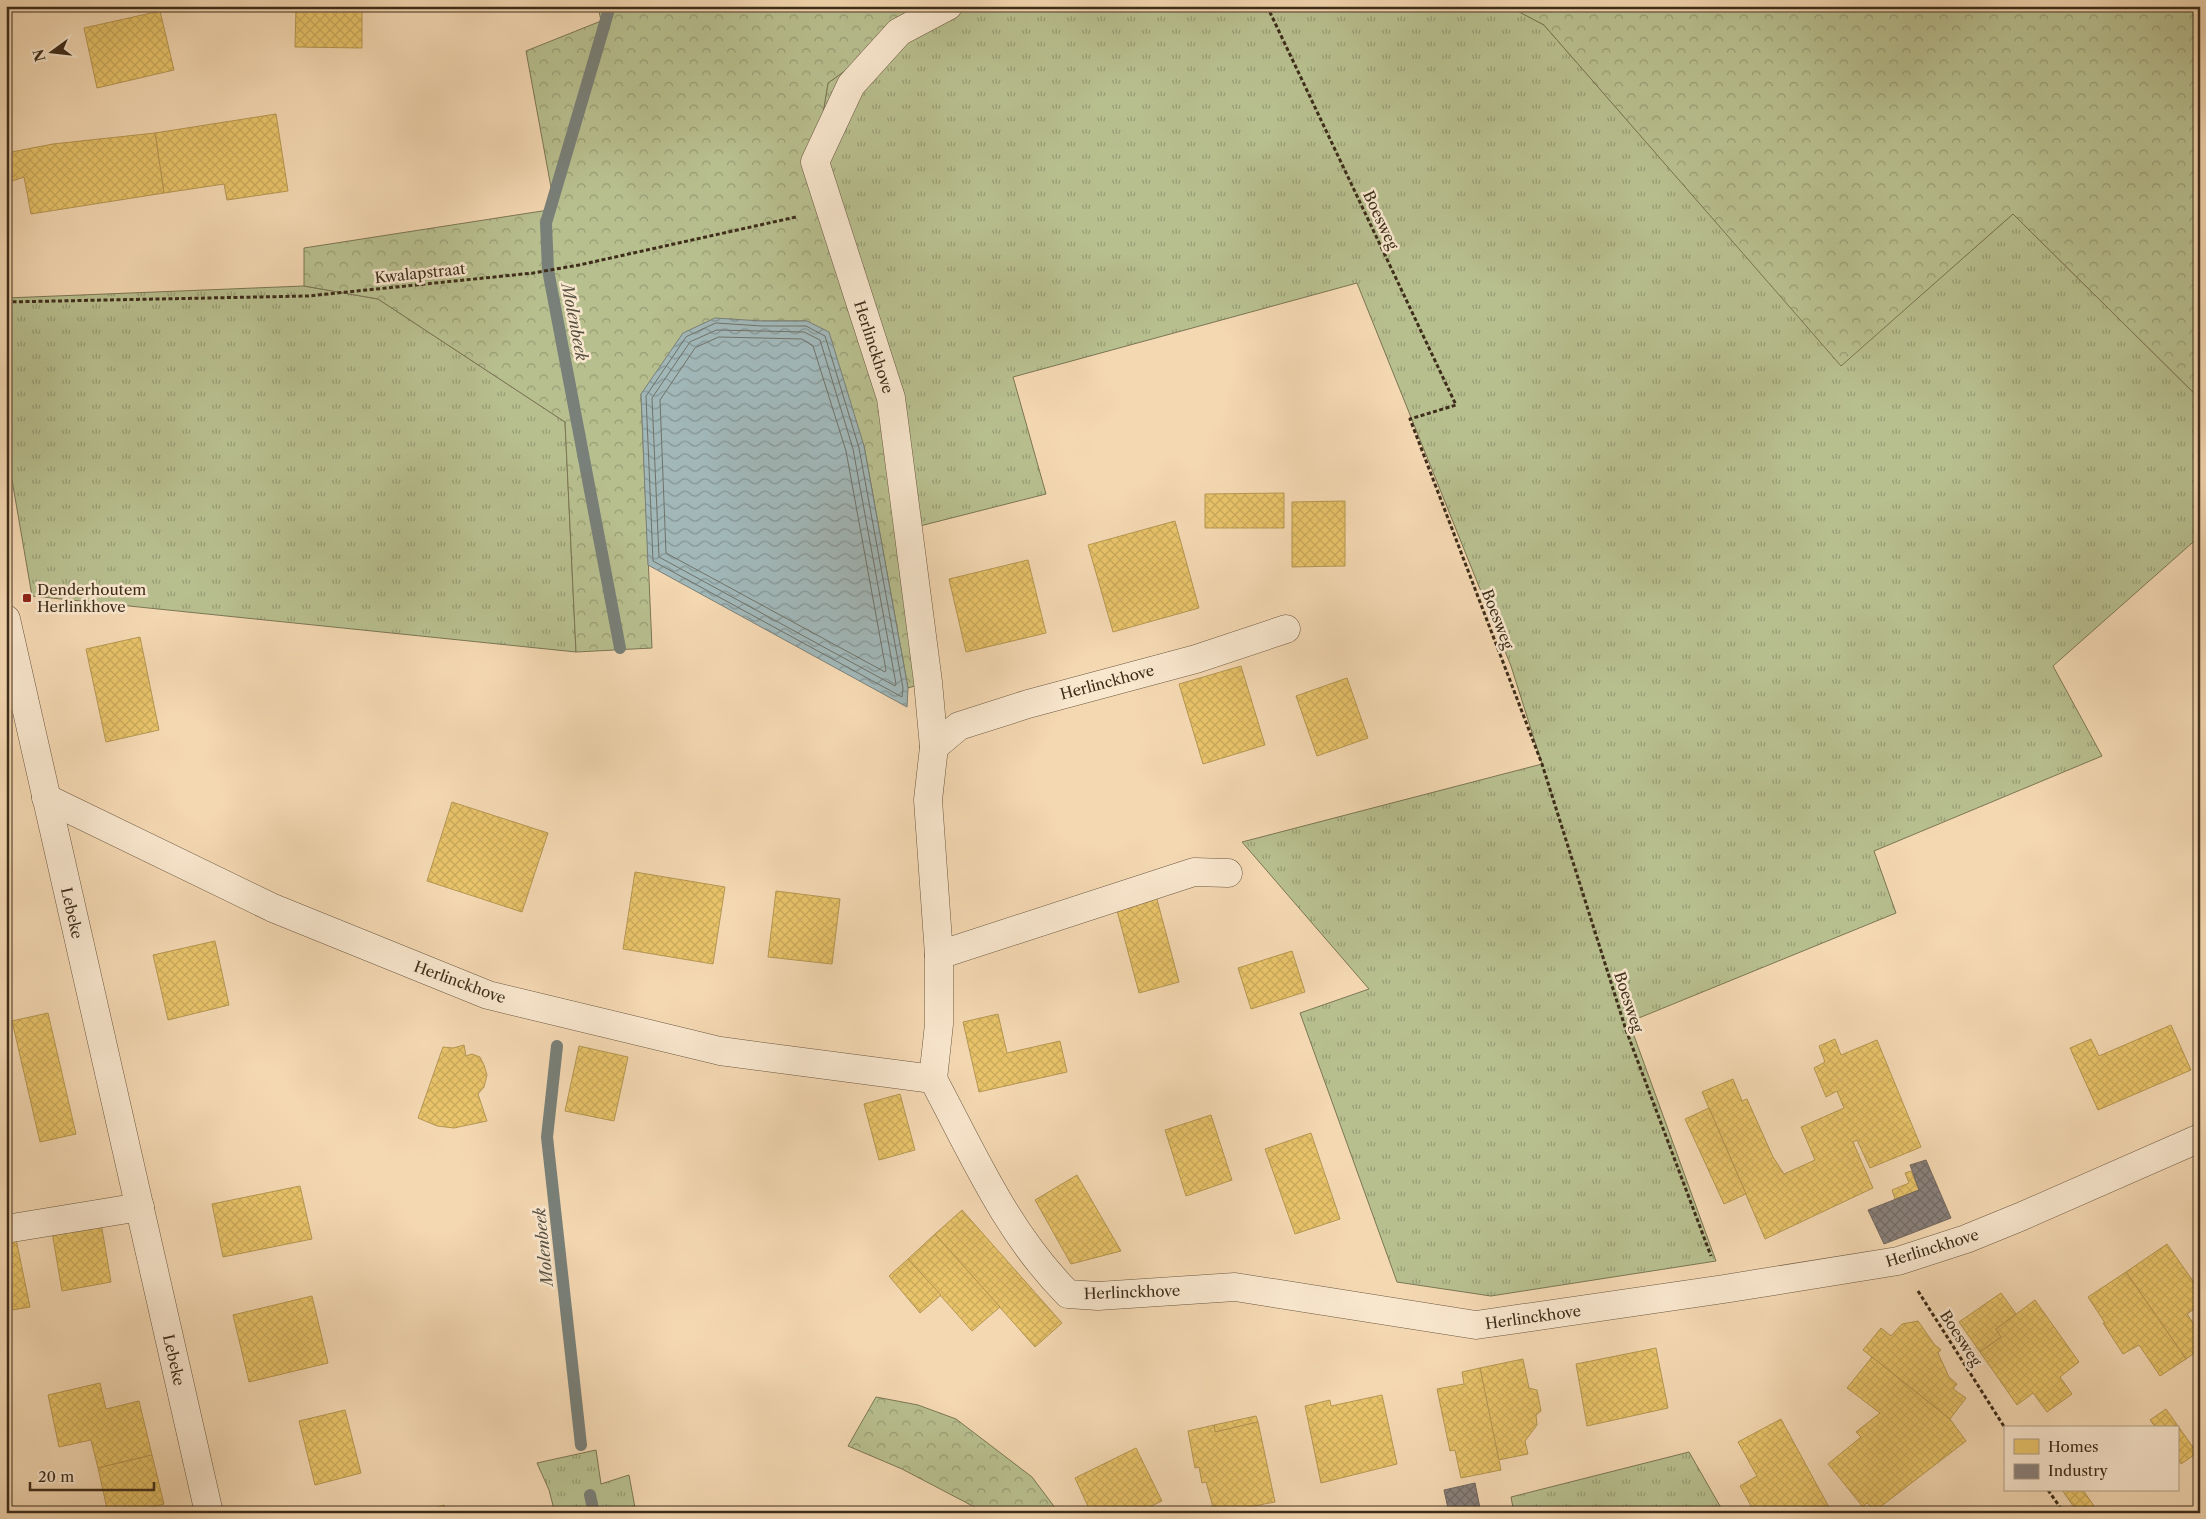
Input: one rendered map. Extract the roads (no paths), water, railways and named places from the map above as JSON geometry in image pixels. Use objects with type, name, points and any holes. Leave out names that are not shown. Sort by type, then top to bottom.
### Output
[{"type":"street","name":"Herlinckhove","points":[[948,6],[899,32],[851,85],[815,162],[891,398],[934,747],[928,800],[939,955],[939,1024],[933,1079],[1008,1220],[1045,1270],[1068,1294],[1098,1296],[1235,1287],[1476,1325],[1724,1289],[1898,1261],[1966,1239],[2020,1218],[2200,1138]]},
{"type":"street","name":"Lebeke","points":[[6,619],[209,1513]]},
{"type":"street","name":"Herlinckhove","points":[[934,747],[959,726],[1028,704],[1196,659],[1286,629]]},
{"type":"street","name":"Herlinckhove","points":[[46,798],[273,908],[488,995],[720,1050],[933,1079]]},
{"type":"street","points":[[939,955],[1194,872],[1228,873]]},
{"type":"street","points":[[6,1229],[140,1207]]},
{"type":"water","points":[[715,318],[807,321],[829,332],[864,446],[908,688],[907,707],[648,565],[641,394],[683,333]]},
{"type":"waterway","name":"Molenbeek","points":[[610,6],[546,223],[548,270],[620,648]]},
{"type":"waterway","name":"Molenbeek","points":[[557,1046],[547,1137],[581,1445]]},
{"type":"waterway","name":"Molenbeek","points":[[590,1495],[594,1513]]},
{"type":"place","name":"Denderhoutem Herlinkhove","points":[[27,598]]}]
